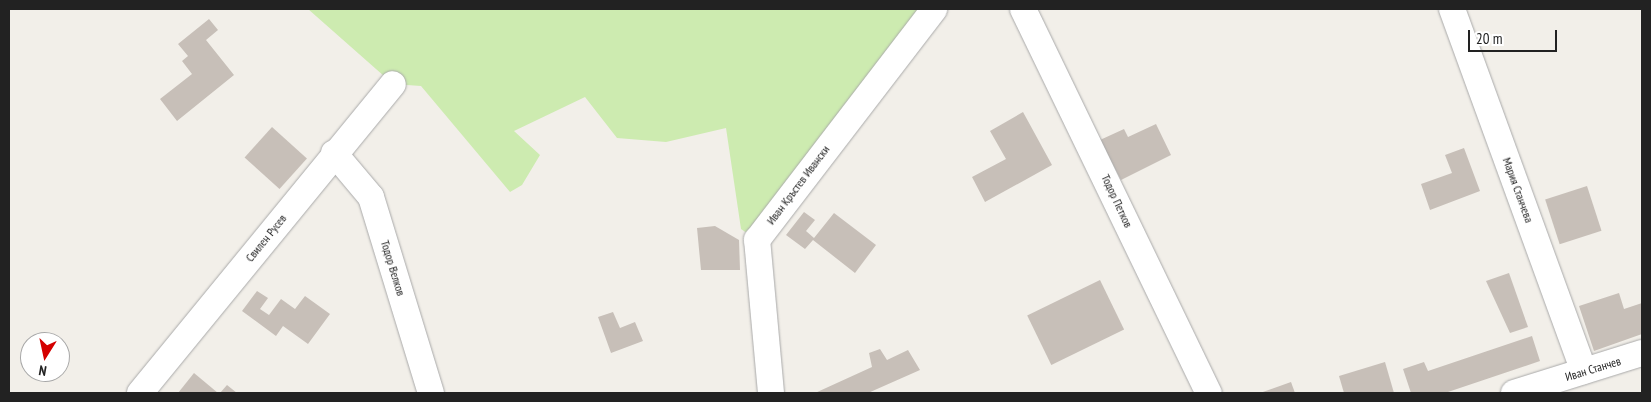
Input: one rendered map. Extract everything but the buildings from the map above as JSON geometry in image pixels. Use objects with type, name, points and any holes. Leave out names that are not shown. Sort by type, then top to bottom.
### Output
[{"type":"street","name":"Иван Кръстев Ивански","points":[[771,393],[757,240],[934,9]]},
{"type":"street","name":"Тодор Петков","points":[[1023,9],[1209,393]]},
{"type":"street","name":"Мария Станчева","points":[[1452,9],[1584,371]]},
{"type":"street","name":"Свилен Русев","points":[[140,393],[334,153],[393,84]]},
{"type":"street","name":"Тодор Велков","points":[[334,153],[371,197],[431,393]]},
{"type":"street","name":"Иван Станчев","points":[[1514,393],[1642,353]]},
{"type":"green space","points":[[308,9],[934,9],[757,240],[741,229],[726,128],[666,142],[617,138],[585,97],[514,131],[540,155],[522,185],[510,192],[421,86],[393,84]]}]
